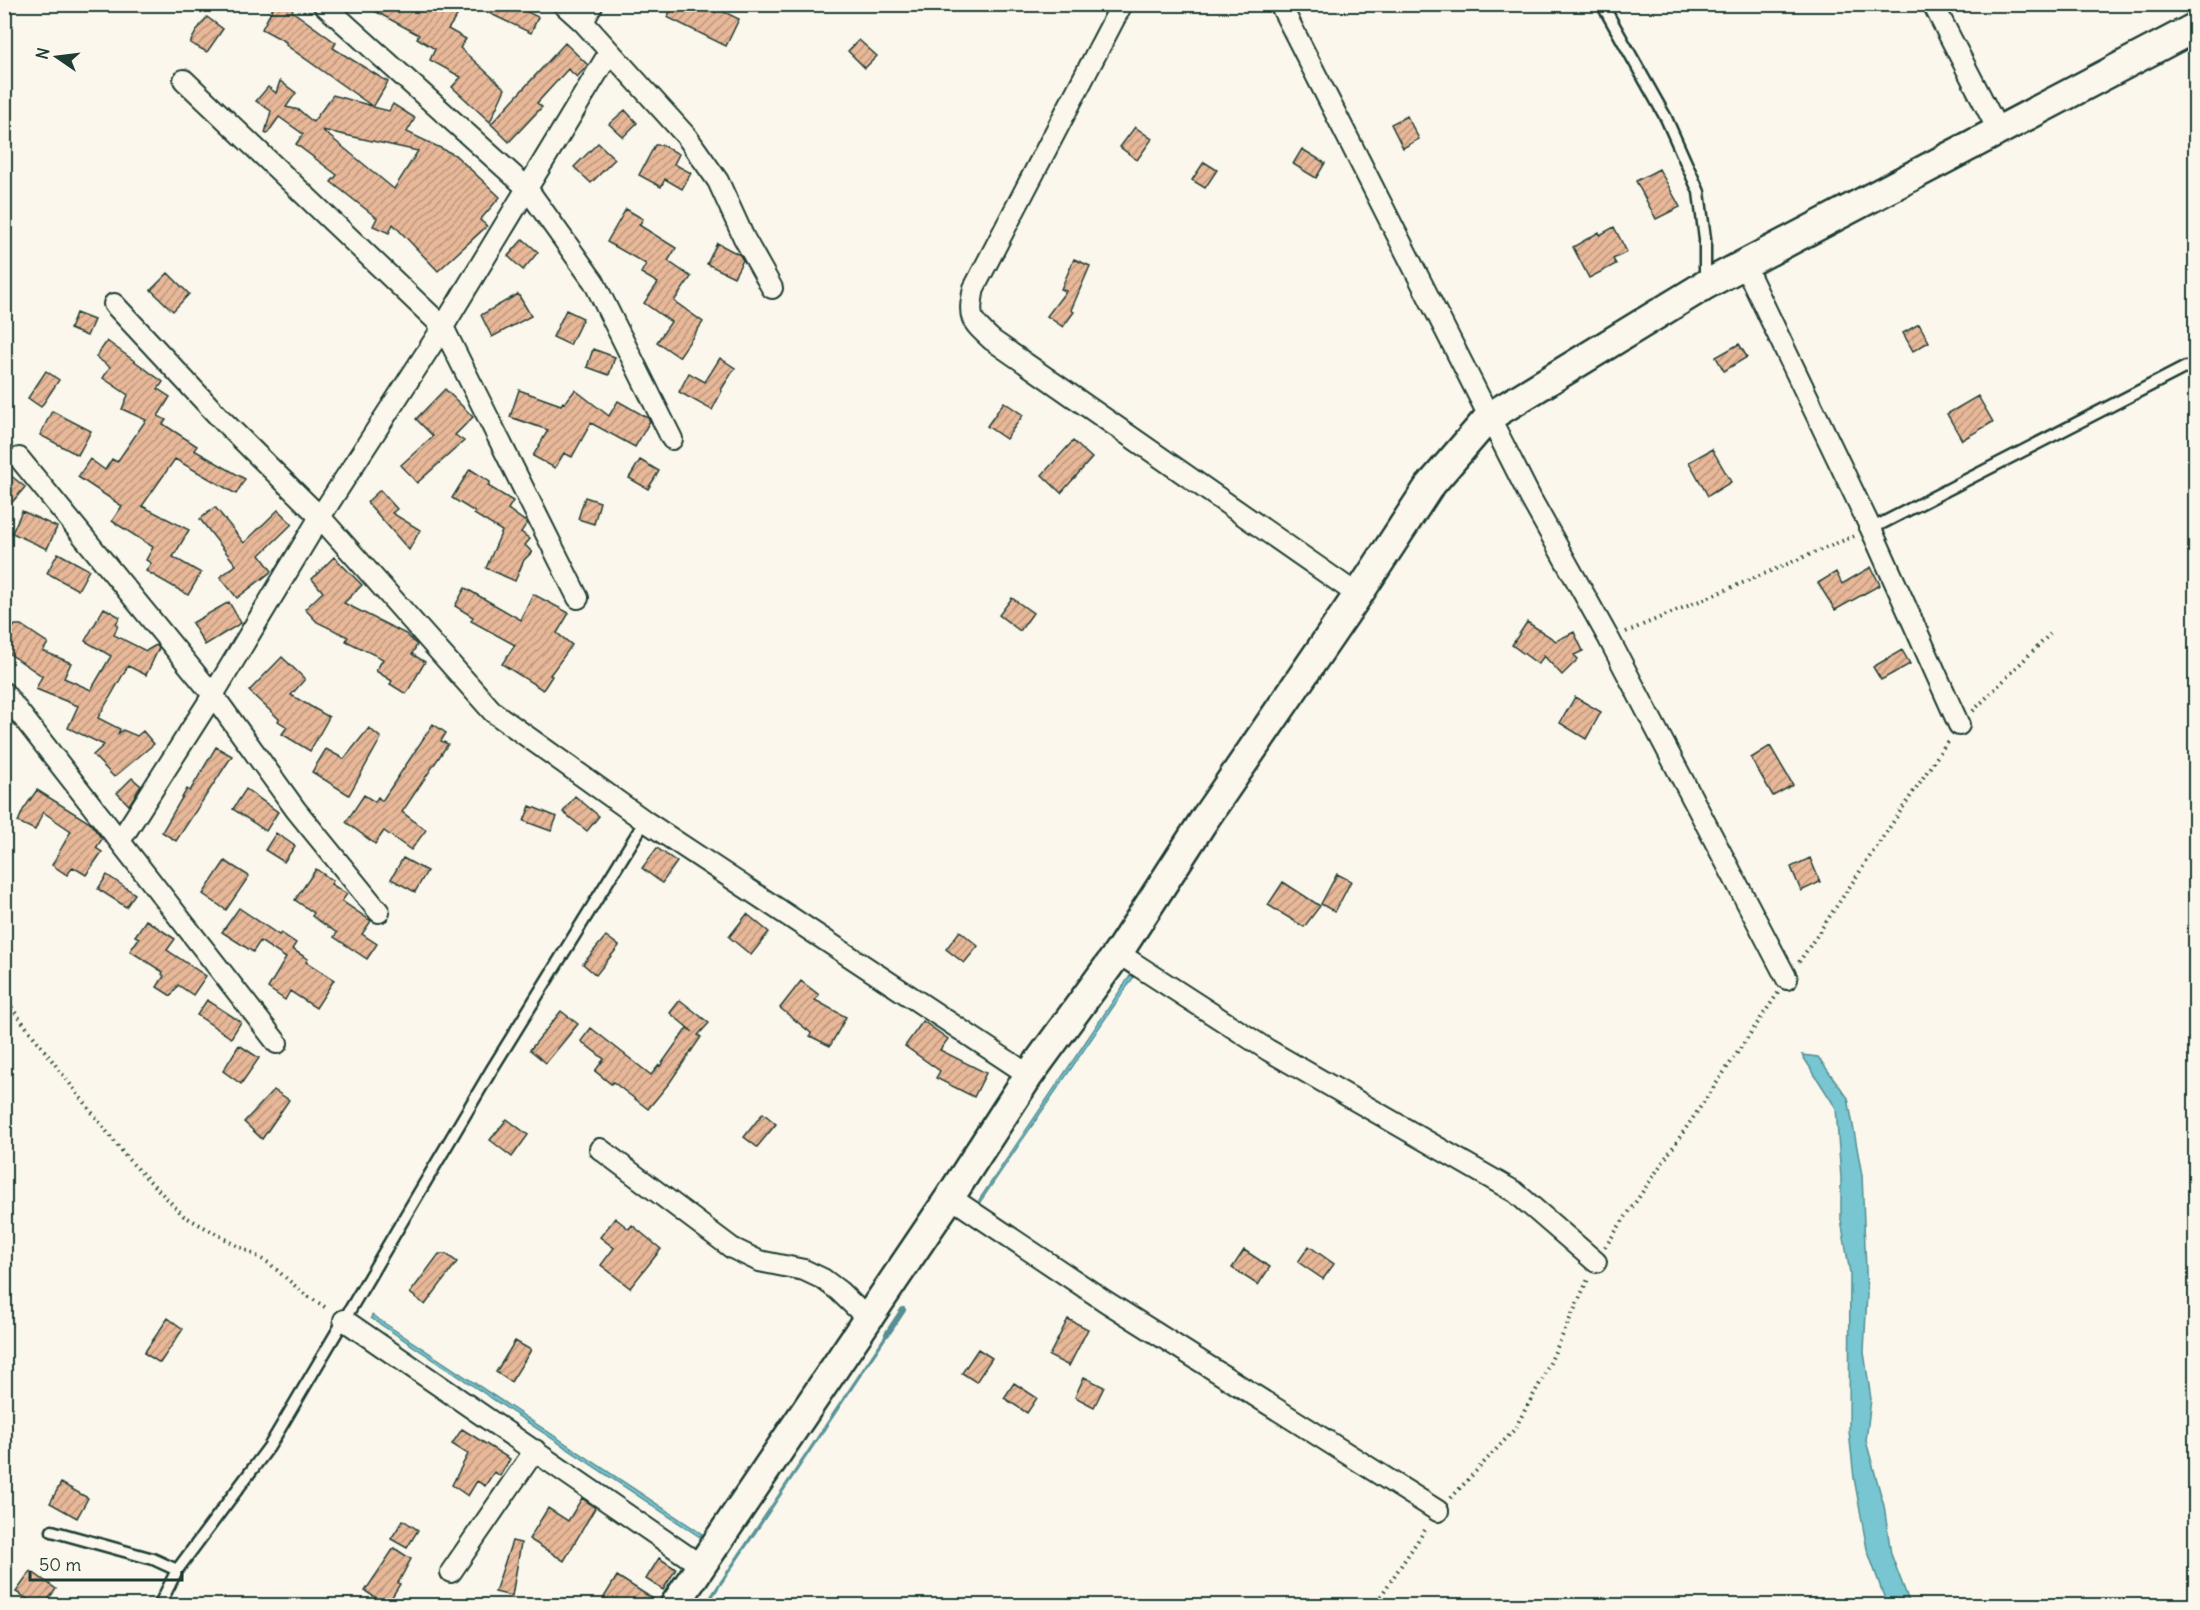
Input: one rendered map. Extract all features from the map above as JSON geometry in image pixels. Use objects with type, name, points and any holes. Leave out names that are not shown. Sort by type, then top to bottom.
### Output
[{"type":"street","points":[[322,4],[526,186],[594,282],[672,439]]},
{"type":"street","points":[[563,4],[583,22],[687,137],[718,181],[744,238],[772,288]]},
{"type":"street","points":[[583,22],[593,4]]},
{"type":"street","points":[[1122,4],[974,288],[970,307],[974,324],[992,340],[1358,595]]},
{"type":"street","points":[[1280,4],[1531,499],[1609,639],[1787,979]]},
{"type":"street","points":[[1934,4],[1998,130]]},
{"type":"street","points":[[674,1605],[950,1197],[1029,1075],[1118,953],[1204,820],[1358,595],[1428,488],[1489,417],[1705,285],[2196,27]]},
{"type":"street","points":[[120,841],[213,695],[320,517],[443,327],[526,186],[609,53]]},
{"type":"street","points":[[184,80],[443,327],[578,598]]},
{"type":"street","points":[[1745,266],[1871,529],[1959,725]]},
{"type":"street","points":[[114,304],[220,418],[320,517],[493,712],[645,821],[1029,1075]]},
{"type":"street","points":[[19,458],[213,695],[296,810],[379,912]]},
{"type":"street","points":[[4,693],[277,1043]]},
{"type":"street","points":[[1118,953],[1268,1050],[1515,1192],[1596,1262]]},
{"type":"street","points":[[600,1149],[732,1248],[759,1261],[804,1270],[823,1279],[867,1318]]},
{"type":"street","points":[[950,1197],[1105,1301],[1438,1511]]},
{"type":"street","points":[[344,1320],[700,1565]]},
{"type":"street","points":[[451,1572],[535,1450]]},
{"type":"lane","points":[[1602,4],[1666,118],[1699,192],[1705,239],[1705,285]]},
{"type":"lane","points":[[1871,529],[2186,367]]},
{"type":"lane","points":[[159,1605],[177,1570],[269,1447],[492,1069],[645,821]]},
{"type":"lane","points":[[52,1531],[153,1559],[177,1570]]},
{"type":"path","points":[[1609,639],[1871,529]]},
{"type":"path","points":[[1374,1605],[1438,1511],[1514,1430],[1544,1376],[1596,1262],[1959,725],[2050,633]]},
{"type":"path","points":[[4,998],[127,1158],[184,1216],[269,1263],[303,1293],[344,1320]]},
{"type":"water","points":[[1132,973],[1135,975],[980,1202],[979,1200]]},
{"type":"water","points":[[1802,1055],[1818,1057],[1848,1098],[1862,1175],[1867,1294],[1864,1352],[1871,1399],[1866,1441],[1884,1506],[1891,1554],[1910,1604],[1917,1605],[1887,1605],[1867,1549],[1854,1478],[1849,1431],[1850,1273],[1841,1220],[1841,1178],[1836,1108]]},
{"type":"water","points":[[372,1315],[702,1534],[700,1537],[371,1318]]},
{"type":"water","points":[[891,1327],[893,1327],[705,1605]]},
{"type":"building","points":[[275,4],[295,4],[292,11],[336,43],[333,48],[388,82],[373,107],[389,111],[393,104],[415,118],[407,132],[455,155],[500,197],[480,220],[487,226],[438,271],[393,224],[389,233],[373,226],[377,218],[331,182],[337,175],[296,144],[303,134],[279,117],[267,134],[265,133],[271,111],[256,101],[268,87],[276,93],[280,81],[296,93],[286,107],[299,110],[313,122],[333,95],[372,106],[286,45],[286,42],[262,29]],"holes":[[[322,130],[418,151],[394,189]]]},
{"type":"building","points":[[362,4],[465,4],[448,29],[466,39],[460,48],[505,89],[490,122],[452,87],[461,77],[430,60],[435,49],[417,38],[419,35]]},
{"type":"building","points":[[470,4],[511,4],[538,17],[531,33]]},
{"type":"building","points":[[674,4],[702,4],[715,12],[716,8],[739,19],[726,46],[667,17]]},
{"type":"building","points":[[207,17],[223,29],[207,52],[190,43]]},
{"type":"building","points":[[859,40],[877,56],[865,68],[848,51]]},
{"type":"building","points":[[565,43],[588,65],[577,77],[568,69],[537,103],[542,107],[509,142],[491,124]]},
{"type":"building","points":[[625,110],[637,123],[623,137],[609,124]]},
{"type":"building","points":[[1407,116],[1419,139],[1403,148],[1391,124]]},
{"type":"building","points":[[1135,127],[1152,139],[1137,160],[1120,147]]},
{"type":"building","points":[[598,143],[615,159],[591,183],[574,167]]},
{"type":"building","points":[[655,145],[662,145],[679,154],[674,164],[691,173],[682,189],[665,179],[661,187],[639,175]]},
{"type":"building","points":[[1302,149],[1325,163],[1316,178],[1293,164]]},
{"type":"building","points":[[1204,162],[1217,170],[1205,188],[1192,180]]},
{"type":"building","points":[[1659,169],[1680,207],[1656,219],[1636,181]]},
{"type":"building","points":[[626,209],[643,219],[639,225],[676,248],[668,261],[691,277],[674,301],[703,322],[679,357],[657,342],[671,322],[644,303],[658,283],[641,273],[646,264],[607,242]]},
{"type":"building","points":[[1614,227],[1627,252],[1613,259],[1616,264],[1589,278],[1573,247],[1599,232],[1600,235]]},
{"type":"building","points":[[523,239],[538,252],[523,270],[508,256]]},
{"type":"building","points":[[717,243],[740,255],[743,260],[734,277],[707,264]]},
{"type":"building","points":[[1074,259],[1090,266],[1071,310],[1074,312],[1063,327],[1047,316],[1066,291],[1061,289]]},
{"type":"building","points":[[168,273],[189,294],[173,311],[151,290]]},
{"type":"building","points":[[518,294],[531,316],[492,337],[481,315]]},
{"type":"building","points":[[566,310],[583,318],[570,345],[553,337]]},
{"type":"building","points":[[76,313],[94,320],[87,336],[70,329]]},
{"type":"building","points":[[1919,324],[1929,342],[1913,351],[1903,333]]},
{"type":"building","points":[[107,341],[163,382],[158,389],[170,397],[158,416],[166,420],[163,424],[197,446],[194,450],[245,479],[236,494],[175,459],[142,506],[189,530],[173,557],[201,573],[188,595],[146,571],[151,563],[146,560],[153,547],[112,521],[122,506],[78,477],[90,459],[105,470],[112,459],[117,462],[146,420],[122,409],[128,395],[103,378],[110,367],[96,357]]},
{"type":"building","points":[[1739,344],[1747,357],[1724,371],[1716,357]]},
{"type":"building","points":[[593,349],[615,357],[609,375],[587,367]]},
{"type":"building","points":[[720,358],[735,368],[712,410],[679,392],[689,373],[705,382]]},
{"type":"building","points":[[46,371],[59,380],[41,407],[28,398]]},
{"type":"building","points":[[445,389],[473,417],[455,435],[464,441],[417,483],[401,465],[433,436],[416,419]]},
{"type":"building","points":[[519,390],[561,405],[575,390],[609,416],[618,401],[650,421],[635,447],[591,423],[572,457],[564,453],[555,468],[533,456],[548,430],[510,417]]},
{"type":"building","points":[[1978,396],[1993,422],[1962,440],[1947,414]]},
{"type":"building","points":[[1004,402],[1023,415],[1006,439],[987,426]]},
{"type":"building","points":[[52,411],[91,431],[78,455],[40,435]]},
{"type":"building","points":[[1073,441],[1092,458],[1061,493],[1042,475]]},
{"type":"building","points":[[1712,449],[1731,482],[1708,496],[1689,462]]},
{"type":"building","points":[[640,460],[659,471],[648,489],[629,478]]},
{"type":"building","points":[[470,469],[490,482],[488,486],[513,501],[508,509],[527,523],[521,532],[530,539],[525,545],[532,552],[524,560],[515,581],[486,568],[502,531],[452,498]]},
{"type":"building","points":[[4,470],[25,487],[4,512]]},
{"type":"building","points":[[380,490],[397,509],[392,513],[420,530],[409,550],[367,502]]},
{"type":"building","points":[[585,497],[600,502],[594,524],[578,519]]},
{"type":"building","points":[[215,507],[244,543],[278,510],[292,524],[260,555],[272,571],[237,598],[220,577],[236,565],[200,519]]},
{"type":"building","points":[[22,511],[57,527],[47,549],[12,533]]},
{"type":"building","points":[[58,553],[89,570],[78,590],[47,573]]},
{"type":"building","points":[[334,557],[362,585],[344,603],[406,634],[417,645],[412,654],[425,662],[406,694],[376,671],[383,659],[346,641],[348,637],[317,622],[305,609],[323,592],[312,579]]},
{"type":"building","points":[[1871,567],[1880,585],[1835,610],[1818,583],[1836,572],[1842,584]]},
{"type":"building","points":[[465,588],[521,620],[533,594],[569,613],[557,633],[572,645],[550,675],[552,676],[543,690],[502,664],[515,645],[471,621],[473,617],[455,606]]},
{"type":"building","points":[[1012,598],[1033,613],[1020,631],[999,615]]},
{"type":"building","points":[[229,602],[241,623],[205,645],[192,623]]},
{"type":"building","points":[[104,608],[120,617],[114,635],[146,651],[156,645],[159,648],[146,675],[128,666],[98,718],[120,729],[118,734],[123,730],[137,736],[143,731],[154,744],[114,777],[93,755],[104,745],[68,728],[78,706],[36,689],[42,676],[4,650],[4,640],[15,625],[21,625],[48,643],[43,651],[71,663],[64,678],[91,690],[111,656],[85,641]]},
{"type":"building","points":[[1527,622],[1556,641],[1574,632],[1583,651],[1574,655],[1578,659],[1562,675],[1544,656],[1538,664],[1512,645]]},
{"type":"building","points":[[1902,650],[1910,664],[1881,680],[1873,667]]},
{"type":"building","points":[[282,657],[305,679],[291,695],[329,717],[310,751],[282,734],[287,727],[278,721],[279,719],[249,691]]},
{"type":"building","points":[[1575,697],[1601,712],[1586,739],[1560,723]]},
{"type":"building","points":[[433,724],[446,733],[441,741],[448,744],[402,812],[426,830],[411,850],[384,831],[375,844],[346,822],[364,795],[375,802],[378,797],[382,801]]},
{"type":"building","points":[[369,728],[381,738],[349,795],[312,772],[326,749],[344,759]]},
{"type":"building","points":[[1770,746],[1793,785],[1773,796],[1751,758]]},
{"type":"building","points":[[216,747],[232,756],[176,841],[162,832],[187,789],[190,791]]},
{"type":"building","points":[[132,778],[141,786],[129,805],[117,793]]},
{"type":"building","points":[[246,789],[278,812],[266,831],[233,809]]},
{"type":"building","points":[[37,790],[90,823],[102,839],[96,848],[102,852],[86,875],[73,867],[67,875],[52,865],[71,831],[43,812],[35,830],[18,822],[23,810]]},
{"type":"building","points":[[575,796],[599,816],[587,831],[563,812]]},
{"type":"building","points":[[530,806],[557,817],[551,831],[524,821]]},
{"type":"building","points":[[276,833],[295,846],[284,862],[265,850]]},
{"type":"building","points":[[657,848],[677,862],[662,883],[642,868]]},
{"type":"building","points":[[403,858],[427,871],[415,892],[391,879]]},
{"type":"building","points":[[1810,858],[1820,882],[1801,891],[1791,867]]},
{"type":"building","points":[[225,861],[249,876],[226,910],[203,894]]},
{"type":"building","points":[[316,869],[333,881],[331,884],[347,894],[342,901],[371,921],[362,934],[377,944],[367,959],[334,937],[337,933],[312,916],[314,913],[295,900]]},
{"type":"building","points":[[1337,874],[1351,881],[1335,912],[1321,904]]},
{"type":"building","points":[[107,875],[135,894],[126,907],[98,889]]},
{"type":"building","points":[[1283,882],[1320,906],[1304,927],[1268,905]]},
{"type":"building","points":[[239,908],[279,935],[281,933],[296,943],[292,949],[308,959],[306,962],[334,980],[316,1008],[290,991],[285,1000],[268,988],[286,958],[260,941],[253,952],[222,932]]},
{"type":"building","points":[[747,914],[769,932],[751,955],[729,937]]},
{"type":"building","points":[[146,920],[175,939],[167,950],[206,976],[193,995],[178,985],[171,996],[157,987],[164,976],[163,972],[130,951],[139,938],[135,936]]},
{"type":"building","points":[[960,931],[978,946],[964,963],[946,949]]},
{"type":"building","points":[[606,936],[619,946],[596,975],[583,964]]},
{"type":"building","points":[[801,981],[819,995],[815,1000],[846,1017],[830,1046],[810,1036],[811,1033],[780,1008]]},
{"type":"building","points":[[207,1000],[241,1022],[231,1038],[197,1015]]},
{"type":"building","points":[[680,1000],[709,1023],[698,1035],[701,1037],[670,1082],[648,1109],[595,1071],[604,1059],[581,1041],[591,1028],[651,1075],[687,1028],[693,1032],[670,1013]]},
{"type":"building","points":[[561,1011],[578,1024],[546,1063],[530,1050]]},
{"type":"building","points":[[923,1021],[948,1039],[940,1050],[986,1073],[974,1097],[936,1078],[940,1071],[905,1046]]},
{"type":"building","points":[[239,1045],[259,1058],[241,1084],[223,1071]]},
{"type":"building","points":[[274,1090],[289,1100],[262,1139],[244,1122]]},
{"type":"building","points":[[763,1113],[776,1124],[757,1147],[744,1137]]},
{"type":"building","points":[[507,1119],[528,1135],[512,1157],[490,1140]]},
{"type":"building","points":[[615,1218],[629,1229],[632,1225],[661,1249],[630,1288],[601,1265],[614,1248],[600,1237]]},
{"type":"building","points":[[1309,1246],[1334,1264],[1323,1279],[1298,1262]]},
{"type":"building","points":[[1244,1250],[1270,1267],[1258,1285],[1232,1268]]},
{"type":"building","points":[[439,1254],[446,1254],[457,1262],[425,1305],[410,1293]]},
{"type":"building","points":[[168,1318],[183,1329],[160,1363],[144,1353]]},
{"type":"building","points":[[1068,1319],[1088,1329],[1069,1366],[1049,1356]]},
{"type":"building","points":[[515,1341],[531,1350],[511,1382],[496,1372]]},
{"type":"building","points":[[978,1349],[992,1358],[976,1382],[962,1373]]},
{"type":"building","points":[[1084,1377],[1104,1387],[1094,1407],[1075,1397]]},
{"type":"building","points":[[1014,1383],[1037,1398],[1027,1413],[1004,1398]]},
{"type":"building","points":[[462,1429],[510,1459],[500,1476],[494,1472],[485,1486],[477,1481],[468,1496],[452,1485],[468,1454],[452,1444]]},
{"type":"building","points":[[61,1483],[88,1498],[77,1518],[50,1503]]},
{"type":"building","points":[[582,1498],[595,1508],[564,1561],[529,1539],[548,1508],[568,1521]]},
{"type":"building","points":[[403,1520],[418,1530],[407,1548],[391,1539]]},
{"type":"building","points":[[512,1541],[521,1543],[512,1596],[495,1592]]},
{"type":"building","points":[[394,1548],[411,1559],[398,1583],[400,1584],[387,1605],[365,1591]]},
{"type":"building","points":[[659,1558],[676,1569],[663,1590],[646,1579]]},
{"type":"building","points":[[31,1571],[56,1589],[44,1605],[37,1605],[16,1592]]},
{"type":"building","points":[[617,1576],[658,1602],[658,1605],[613,1605],[603,1599]]},
{"type":"waterway","points":[[887,1334],[903,1310]]}]
